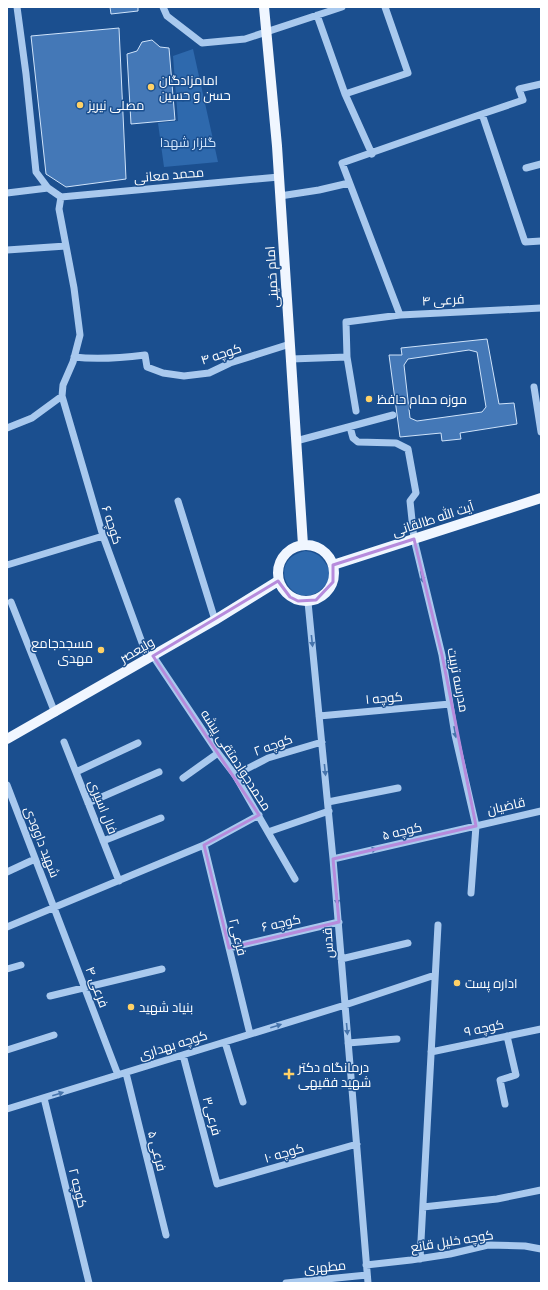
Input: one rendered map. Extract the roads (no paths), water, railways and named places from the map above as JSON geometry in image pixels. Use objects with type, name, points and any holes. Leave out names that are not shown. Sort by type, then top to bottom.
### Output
[{"type":"main road","name":"امام خمینی","points":[[264,7],[279,176],[303,545]]},
{"type":"main road","name":"آیت الله طالقانی","points":[[333,565],[541,498]]},
{"type":"main road","points":[[303,545],[313,546],[322,550],[329,556],[333,565],[333,582],[329,590],[320,598],[308,602],[298,601],[290,597],[283,590],[278,581],[278,569],[282,557],[291,549],[303,545]]},
{"type":"main road","name":"ولیعصر","points":[[7,740],[215,620],[278,581]]},
{"type":"street","points":[[7,428],[32,418],[62,396],[63,385],[74,358],[80,335],[74,288],[59,209],[61,197],[48,188],[36,172],[26,74],[17,7]]},
{"type":"street","points":[[163,7],[167,16],[202,43],[245,39],[342,7]]},
{"type":"street","points":[[346,94],[408,73],[385,7]]},
{"type":"street","points":[[317,15],[346,94],[372,154]]},
{"type":"street","points":[[400,314],[342,163],[372,154],[523,100],[519,89],[541,84]]},
{"type":"street","points":[[482,114],[525,242],[541,240]]},
{"type":"street","points":[[526,168],[541,164]]},
{"type":"street","name":"محمد معانی","points":[[61,197],[279,176]]},
{"type":"street","points":[[280,196],[319,190],[349,183]]},
{"type":"street","points":[[7,193],[48,188]]},
{"type":"street","points":[[7,250],[66,246]]},
{"type":"street","name":"فرعی ۴","points":[[347,357],[346,322],[400,314],[541,308]]},
{"type":"street","name":"کوچه ۴","points":[[74,358],[115,359],[144,355],[147,367],[163,373],[184,376],[209,373],[230,363],[290,344]]},
{"type":"street","points":[[291,360],[347,357],[356,411]]},
{"type":"street","points":[[534,387],[541,432]]},
{"type":"street","name":"۶ کوچه","points":[[62,396],[103,536],[150,657]]},
{"type":"street","points":[[296,441],[393,415]]},
{"type":"street","name":"مدرسه تربیت","points":[[350,427],[353,438],[358,442],[396,443],[408,449],[416,493],[410,501],[414,540],[442,655],[456,735],[476,826],[471,893]]},
{"type":"street","points":[[178,501],[215,620]]},
{"type":"street","points":[[7,565],[103,536]]},
{"type":"street","points":[[11,602],[56,713]]},
{"type":"street","name":"قدس","points":[[308,602],[339,922],[368,1283]]},
{"type":"street","name":"محمدجوادمتقی پیشه","points":[[150,657],[218,754],[235,775],[295,880]]},
{"type":"street","name":"کوچه ۱","points":[[319,716],[450,704]]},
{"type":"street","name":"فال اسیری","points":[[64,742],[119,881]]},
{"type":"street","name":"کوچه ۲","points":[[235,775],[268,758],[322,742]]},
{"type":"street","points":[[76,772],[138,743]]},
{"type":"street","points":[[183,778],[218,754]]},
{"type":"street","points":[[88,804],[159,772]]},
{"type":"street","name":"شهید داوودی","points":[[7,785],[54,908]]},
{"type":"street","points":[[328,802],[398,788]]},
{"type":"street","points":[[268,832],[329,811]]},
{"type":"street","name":"قاضیان","points":[[476,826],[541,811]]},
{"type":"street","points":[[7,927],[204,846],[259,815]]},
{"type":"street","points":[[103,841],[161,818]]},
{"type":"street","name":"کوچه ۵","points":[[333,859],[476,826]]},
{"type":"street","name":"فرعی۲","points":[[204,846],[250,1034]]},
{"type":"street","points":[[7,872],[35,859]]},
{"type":"street","name":"فرعی ۴","points":[[54,908],[118,1075]]},
{"type":"street","name":"کوچه ۶","points":[[229,948],[339,922]]},
{"type":"street","points":[[420,1259],[438,925]]},
{"type":"street","points":[[341,959],[408,943]]},
{"type":"street","points":[[7,969],[21,965]]},
{"type":"street","points":[[50,996],[162,969]]},
{"type":"street","name":"کوچه بهداری","points":[[7,1109],[345,1005],[435,975]]},
{"type":"street","name":"کوچه ۹","points":[[431,1052],[541,1029]]},
{"type":"street","points":[[7,1050],[54,1035]]},
{"type":"street","points":[[505,1104],[500,1080],[516,1075],[507,1036]]},
{"type":"street","points":[[348,1043],[397,1038]]},
{"type":"street","points":[[225,1042],[242,1102]]},
{"type":"street","name":"فرعی۳","points":[[183,1055],[217,1184]]},
{"type":"street","name":"فرعی ۵","points":[[126,1073],[166,1235]]},
{"type":"street","name":"کوچه ۲","points":[[44,1098],[89,1283]]},
{"type":"street","name":"کوچه ۱۰","points":[[217,1184],[357,1144]]},
{"type":"street","points":[[423,1207],[497,1199],[541,1190]]},
{"type":"street","name":"کوچه خلیل قانع","points":[[366,1265],[420,1259],[488,1245],[524,1246],[541,1249]]},
{"type":"street","name":"مطهری","points":[[286,1283],[367,1275]]},
{"type":"place","name":"امامزادگان حسن و حسین","points":[[151,87]]},
{"type":"place","name":"مصلی نیریز","points":[[80,105]]},
{"type":"place","name":"موزه حمام حافظ","points":[[369,399]]},
{"type":"place","name":"مسجدجامع مهدی","points":[[101,650]]},
{"type":"place","name":"اداره پست","points":[[457,983]]},
{"type":"place","name":"بنیاد شهید","points":[[131,1007]]},
{"type":"place","name":"درمانگاه دکتر شهید فقیهی","points":[[289,1074]]},
{"type":"park label","name":"گلزار شهدا","points":[[188,142]]}]
